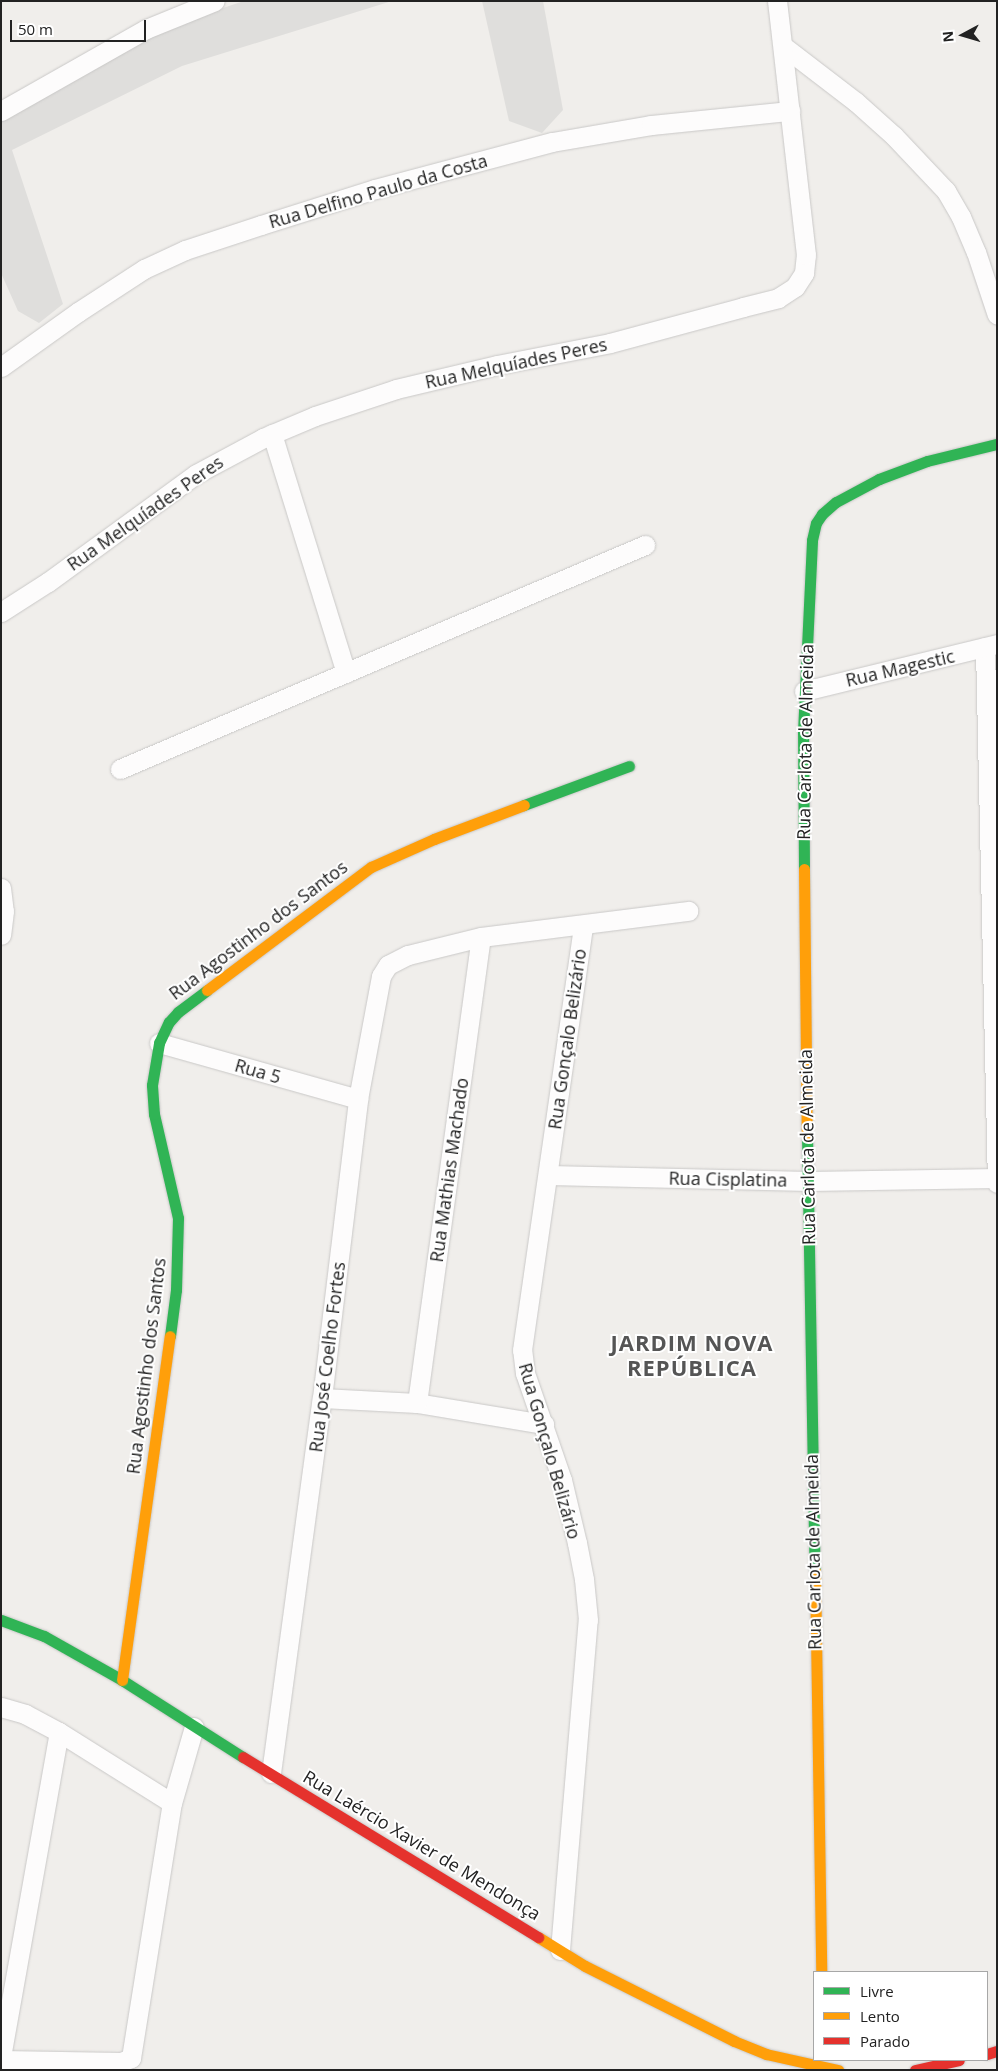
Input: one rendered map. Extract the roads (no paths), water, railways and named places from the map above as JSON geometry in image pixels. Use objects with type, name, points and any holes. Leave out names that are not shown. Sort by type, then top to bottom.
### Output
[{"type":"street","points":[[1,111],[146,29],[215,1]]},
{"type":"street","name":"Rua Melquíades Peres","points":[[1,612],[48,582],[196,474],[272,434],[315,416],[396,389],[497,365],[610,343],[778,298],[795,287],[804,273],[806,255],[777,1]]},
{"type":"street","points":[[783,46],[856,102],[894,136],[946,191],[961,217],[976,252],[997,314]]},
{"type":"street","name":"Rua Delfino Paulo da Costa","points":[[1,367],[78,312],[144,269],[185,250],[271,222],[375,189],[552,142],[651,125],[790,111]]},
{"type":"street","points":[[272,434],[346,672]]},
{"type":"street","name":"Rua Carlota de Almeida","points":[[821,1971],[809,1181],[806,1112],[804,691],[812,540],[816,523],[822,514],[836,502],[879,479],[927,461],[997,444]]},
{"type":"street","points":[[120,769],[644,545]]},
{"type":"street","points":[[991,646],[997,1183]]},
{"type":"street","name":"Rua Magestic","points":[[804,691],[991,646]]},
{"type":"street","name":"Rua Agostinho dos Santos","points":[[122,1680],[176,1290],[178,1257],[176,1205],[154,1114],[152,1086],[159,1042],[168,1022],[178,1012],[371,867],[434,839],[629,766]]},
{"type":"street","points":[[1,888],[4,911],[1,935]]},
{"type":"street","name":"Rua José Coelho Fortes","points":[[271,1773],[322,1398],[358,1099],[381,976],[388,965],[408,955],[481,937],[688,911]]},
{"type":"street","name":"Rua Gonçalo Belizário","points":[[560,1950],[588,1620],[584,1579],[562,1480],[525,1374],[522,1350],[583,925]]},
{"type":"street","name":"Rua Mathias Machado","points":[[417,1403],[481,937]]},
{"type":"street","name":"Rua 5","points":[[159,1042],[358,1099]]},
{"type":"street","name":"Rua Cisplatina","points":[[548,1175],[809,1181],[997,1178]]},
{"type":"street","points":[[322,1398],[417,1403],[544,1424]]},
{"type":"street","name":"Rua Laércio Xavier de Mendonça","points":[[1,1620],[44,1636],[122,1680],[194,1728],[271,1773],[585,1966],[734,2042],[766,2054],[826,2067]]},
{"type":"street","points":[[1,1707],[25,1714],[59,1732],[172,1803]]},
{"type":"street","points":[[59,1732],[1,2059],[121,2062],[131,2058],[172,1803],[194,1728]]},
{"type":"street","points":[[915,2070],[955,2061]]},
{"type":"district","name":"JARDIM NOVA REPÚBLICA","points":[[692,1354]]}]
